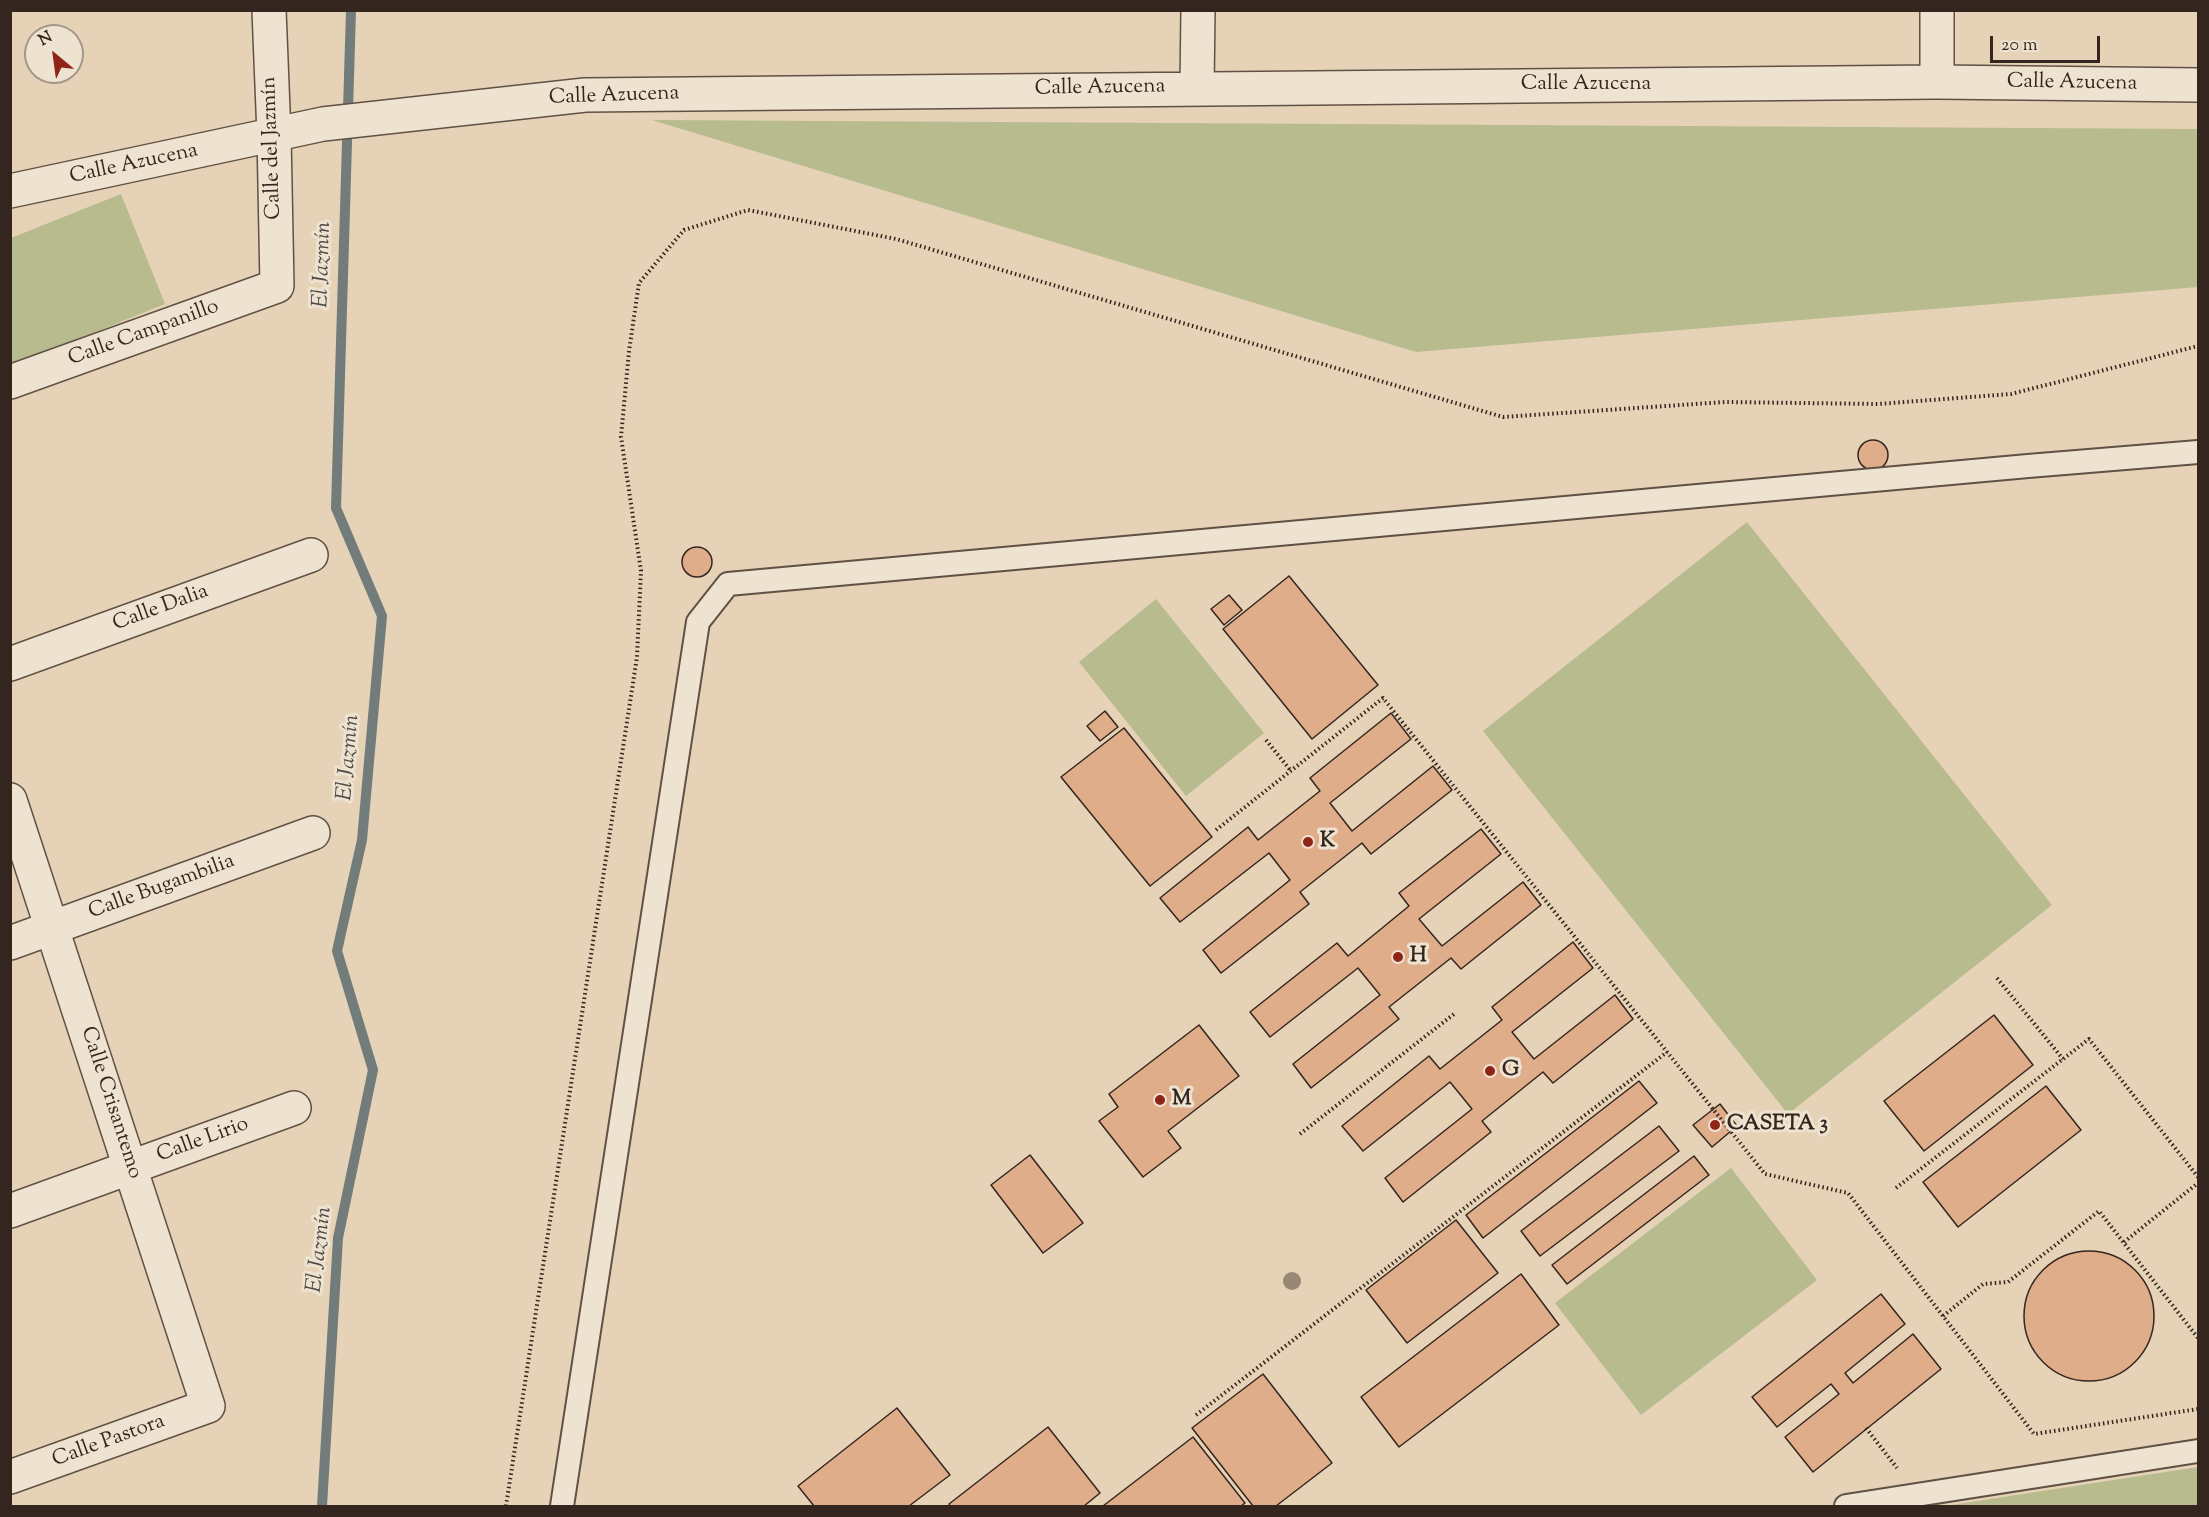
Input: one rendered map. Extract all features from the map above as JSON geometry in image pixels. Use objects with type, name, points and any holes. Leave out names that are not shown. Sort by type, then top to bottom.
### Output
[{"type":"street","name":"Calle del Jazmín","points":[[269,10],[277,286]]},
{"type":"street","points":[[1197,88],[1198,10]]},
{"type":"street","points":[[1937,10],[1937,82]]},
{"type":"street","name":"Calle Azucena","points":[[10,191],[323,124],[585,95],[1937,82],[2199,85]]},
{"type":"street","name":"Calle Campanillo","points":[[10,382],[277,286]]},
{"type":"street","name":"Calle Dalia","points":[[10,664],[311,555]]},
{"type":"street","name":"Calle Crisantemo","points":[[10,800],[208,1406]]},
{"type":"street","name":"Calle Bugambilia","points":[[10,943],[313,834]]},
{"type":"street","name":"Calle Lirio","points":[[10,1211],[294,1108]]},
{"type":"street","name":"Calle Pastora","points":[[10,1477],[208,1406]]},
{"type":"lane","points":[[562,1506],[698,622],[728,584],[2199,452]]},
{"type":"lane","points":[[1846,1506],[2199,1451]]},
{"type":"path","points":[[1216,830],[1383,698],[1766,1174],[1848,1193],[2034,1434],[2199,1409]]},
{"type":"path","points":[[1266,740],[1290,771]]},
{"type":"path","points":[[1997,978],[2063,1059]]},
{"type":"path","points":[[1300,1134],[1454,1014]]},
{"type":"path","points":[[1896,1188],[2089,1039],[2199,1177]]},
{"type":"path","points":[[1196,1415],[1667,1052]]},
{"type":"path","points":[[2123,1242],[2199,1183]]},
{"type":"path","points":[[1943,1316],[1983,1284],[2008,1281],[2099,1211],[2199,1338]]},
{"type":"green space","points":[[652,120],[2198,129],[2198,287],[1416,352]]},
{"type":"green space","points":[[121,194],[165,304],[11,366],[11,238]]},
{"type":"green space","points":[[1747,522],[2052,905],[1788,1114],[1483,731]]},
{"type":"green space","points":[[1156,599],[1264,733],[1186,796],[1079,662]]},
{"type":"green space","points":[[1731,1168],[1817,1280],[1641,1415],[1555,1303]]},
{"type":"green space","points":[[2198,1467],[2198,1506],[1945,1506]]},
{"type":"building","points":[[1873,440],[1884,444],[1888,455],[1884,466],[1873,470],[1862,466],[1858,455],[1862,444]]},
{"type":"building","points":[[697,547],[708,551],[712,562],[708,573],[697,577],[686,573],[682,562],[686,551]]},
{"type":"building","points":[[1289,576],[1378,685],[1312,739],[1223,629]]},
{"type":"building","points":[[1229,595],[1242,610],[1224,625],[1211,609]]},
{"type":"building","points":[[1105,711],[1118,727],[1100,741],[1087,726]]},
{"type":"building","name":"K","points":[[1391,713],[1411,739],[1330,803],[1352,831],[1433,766],[1452,790],[1371,854],[1362,843],[1300,892],[1309,904],[1221,973],[1203,950],[1290,880],[1269,853],[1180,922],[1160,898],[1248,827],[1258,840],[1320,791],[1310,778]]},
{"type":"building","points":[[1124,728],[1212,837],[1150,886],[1061,777]]},
{"type":"building","name":"H","points":[[1481,829],[1501,854],[1419,919],[1442,946],[1523,882],[1541,905],[1461,969],[1451,958],[1389,1007],[1399,1019],[1311,1088],[1293,1064],[1380,995],[1358,968],[1270,1037],[1250,1012],[1337,943],[1348,956],[1409,906],[1399,893]]},
{"type":"building","name":"G","points":[[1573,942],[1593,968],[1512,1032],[1534,1059],[1615,995],[1633,1019],[1553,1083],[1543,1072],[1482,1121],[1491,1132],[1403,1202],[1385,1178],[1472,1109],[1450,1082],[1363,1151],[1342,1126],[1429,1056],[1440,1069],[1502,1020],[1492,1007]]},
{"type":"building","points":[[1994,1015],[2033,1065],[1924,1151],[1884,1101]]},
{"type":"building","name":"M","points":[[1199,1025],[1239,1076],[1168,1131],[1181,1148],[1143,1177],[1099,1121],[1118,1107],[1109,1094]]},
{"type":"building","points":[[1639,1081],[1657,1103],[1483,1238],[1466,1215]]},
{"type":"building","points":[[2046,1086],[2081,1130],[1958,1227],[1923,1182]]},
{"type":"building","name":"CASETA 3","points":[[1720,1104],[1737,1126],[1712,1147],[1693,1125]]},
{"type":"building","points":[[1659,1126],[1679,1151],[1540,1256],[1521,1231]]},
{"type":"building","points":[[1030,1155],[1083,1223],[1043,1253],[991,1185]]},
{"type":"building","points":[[1694,1156],[1709,1175],[1567,1284],[1552,1265]]},
{"type":"building","points":[[1456,1220],[1498,1273],[1407,1343],[1366,1290]]},
{"type":"building","points":[[2089,1251],[2114,1256],[2135,1270],[2149,1291],[2154,1316],[2149,1341],[2135,1362],[2114,1376],[2089,1381],[2064,1376],[2043,1362],[2029,1341],[2024,1316],[2029,1291],[2043,1270],[2064,1256]]},
{"type":"building","points":[[1521,1274],[1559,1325],[1399,1447],[1361,1397]]},
{"type":"building","points":[[1881,1294],[1905,1324],[1845,1373],[1853,1383],[1913,1334],[1941,1369],[1813,1472],[1785,1437],[1839,1394],[1831,1384],[1777,1427],[1752,1397]]},
{"type":"building","points":[[1263,1374],[1332,1463],[1276,1506],[1253,1506],[1192,1428]]},
{"type":"building","points":[[897,1408],[950,1475],[909,1506],[814,1506],[798,1486]]},
{"type":"building","points":[[1048,1427],[1100,1493],[1084,1506],[950,1506],[949,1504]]},
{"type":"building","points":[[1193,1437],[1245,1503],[1241,1506],[1103,1506]]},
{"type":"waterway","name":"El Jazmín","points":[[322,1506],[338,1238],[373,1070],[337,951],[362,840],[382,616],[336,508],[351,10]]},
{"type":"place","name":"K","points":[[1308,842]]},
{"type":"place","name":"H","points":[[1398,957]]},
{"type":"place","name":"G","points":[[1490,1071]]},
{"type":"place","name":"M","points":[[1160,1100]]},
{"type":"place","name":"CASETA 3","points":[[1715,1125]]}]
